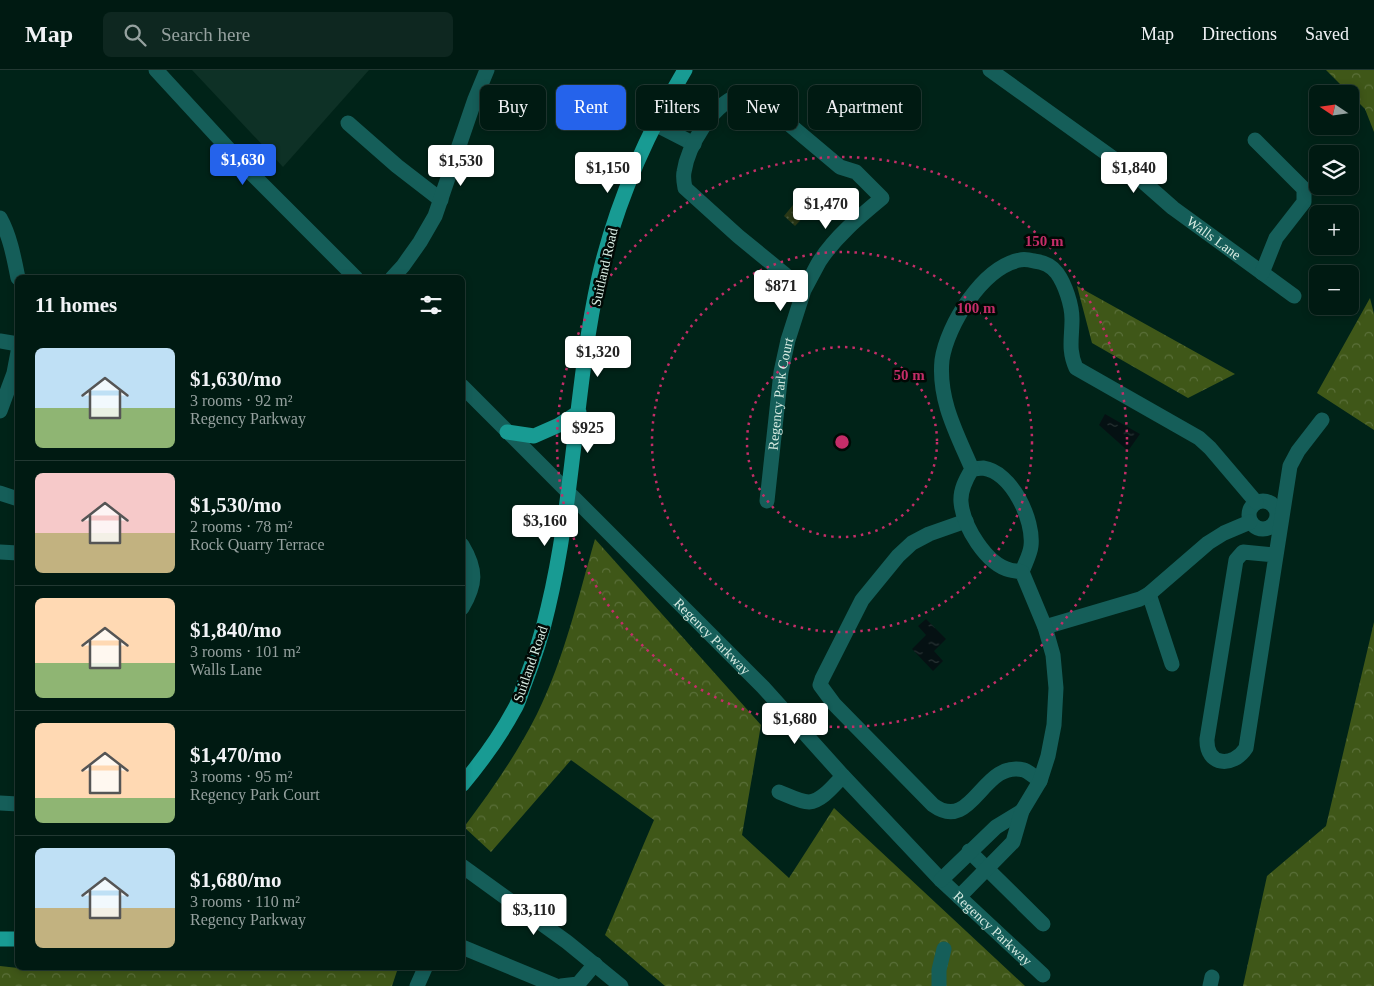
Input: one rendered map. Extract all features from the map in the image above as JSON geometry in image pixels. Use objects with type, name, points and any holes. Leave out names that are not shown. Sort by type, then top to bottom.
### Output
[{"type":"main road","name":"Suitland Road","points":[[676,85],[685,70]]},
{"type":"main road","name":"Suitland Road","points":[[465,781],[481,762],[515,709],[539,647],[557,569],[588,340],[602,268],[626,187],[652,130]]},
{"type":"main road","points":[[506,432],[534,436],[559,425],[579,412]]},
{"type":"main road","points":[[0,939],[15,939]]},
{"type":"street","points":[[156,70],[248,170],[353,275]]},
{"type":"street","points":[[395,275],[420,242],[436,216],[474,99],[487,70]]},
{"type":"street","name":"Walls Lane","points":[[990,70],[1131,171],[1173,208],[1294,296]]},
{"type":"street","name":"Regency Park Court","points":[[718,109],[737,96],[752,93],[840,167],[856,172],[882,198],[858,217],[842,233],[820,261],[804,290],[788,340],[781,372],[767,501]]},
{"type":"street","points":[[348,123],[397,166],[441,200]]},
{"type":"street","points":[[667,130],[694,144]]},
{"type":"street","name":"Regency Park Court","points":[[702,130],[686,162],[683,175],[685,188],[738,236],[804,290]]},
{"type":"street","points":[[1255,140],[1304,190],[1304,202],[1276,238],[1262,273]]},
{"type":"street","points":[[0,218],[15,261],[17,275]]},
{"type":"street","points":[[972,469],[944,399],[942,360],[953,326],[975,291],[1003,267],[1022,259],[1048,264],[1058,274],[1066,292],[1072,317],[1071,357],[1076,368],[1199,438],[1210,448],[1256,502]]},
{"type":"street","points":[[0,341],[15,344]]},
{"type":"street","points":[[0,411],[15,368]]},
{"type":"street","name":"Regency Parkway","points":[[465,389],[756,680],[941,880],[1043,975]]},
{"type":"street","points":[[1275,555],[1243,552],[1236,560],[1207,739],[1207,748],[1210,755],[1216,760],[1235,760],[1241,756],[1246,748],[1275,555],[1279,518],[1290,466],[1298,450],[1322,420]]},
{"type":"street","points":[[959,897],[1013,842],[1022,811],[1040,781],[1048,756],[1054,725],[1056,688],[1053,655],[1045,627],[1022,572],[1031,545],[1030,530],[1020,499],[999,476],[984,468],[972,469]]},
{"type":"street","points":[[972,469],[964,482],[961,501],[966,521],[976,541],[997,564],[1009,570],[1022,572]]},
{"type":"street","points":[[0,492],[15,498]]},
{"type":"street","points":[[1266,501],[1275,507],[1279,518],[1265,530],[1256,528],[1250,522],[1248,514],[1250,507],[1256,502],[1266,501]]},
{"type":"street","points":[[966,521],[920,538],[898,556],[862,600],[820,685],[834,704],[932,805],[940,810],[953,812],[963,809],[998,774],[1012,769],[1025,771],[1040,781]]},
{"type":"street","points":[[1045,627],[1140,599],[1149,594],[1208,543],[1224,533],[1250,522]]},
{"type":"street","points":[[465,550],[473,565],[474,578],[470,595],[465,603]]},
{"type":"street","points":[[0,552],[15,553]]},
{"type":"street","points":[[1149,594],[1172,664]]},
{"type":"street","points":[[779,792],[808,802],[816,800],[843,776]]},
{"type":"street","points":[[0,803],[15,804]]},
{"type":"street","points":[[941,880],[996,826],[1022,811]]},
{"type":"street","points":[[969,851],[1043,924]]},
{"type":"street","points":[[465,868],[523,909],[622,986]]},
{"type":"street","points":[[465,948],[556,986]]},
{"type":"street","points":[[939,986],[939,970],[944,949]]},
{"type":"street","points":[[561,986],[578,984],[595,964]]},
{"type":"street","points":[[419,985],[424,970]]},
{"type":"shaded area","points":[[192,70],[369,70],[283,167]]},
{"type":"shaded area","points":[[797,200],[809,211],[795,226],[784,216]]},
{"type":"green space","points":[[1326,70],[1374,70],[1374,132],[1365,109],[1359,103],[1359,85],[1341,85]]},
{"type":"green space","points":[[1077,286],[1235,374],[1188,398],[1092,343]]},
{"type":"green space","points":[[1370,298],[1374,314],[1374,430],[1317,393]]},
{"type":"green space","points":[[595,539],[761,725],[742,835],[789,878],[834,808],[1025,986],[665,986],[605,935],[654,820],[571,760],[491,852],[465,828],[465,826],[494,786],[537,714],[547,693],[570,628]]},
{"type":"green space","points":[[1374,622],[1374,986],[1243,986],[1267,876],[1326,826]]},
{"type":"green space","points":[[0,966],[15,968],[15,970],[397,970],[392,986],[0,986]]},
{"type":"water","points":[[1105,414],[1140,434],[1128,451],[1099,425]]},
{"type":"water","points":[[926,619],[946,639],[934,651],[943,661],[933,671],[912,649],[926,635],[918,626]]}]
